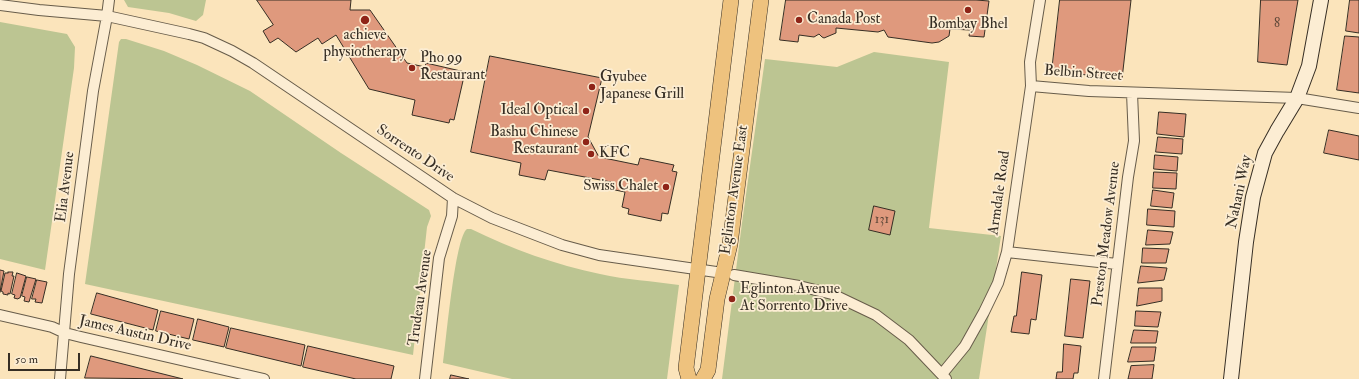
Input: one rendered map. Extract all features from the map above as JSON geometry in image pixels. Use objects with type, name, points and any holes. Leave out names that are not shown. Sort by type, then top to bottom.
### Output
[{"type":"main road","name":"Eglinton Avenue East","points":[[689,379],[686,368],[731,0]]},
{"type":"main road","name":"Eglinton Avenue East","points":[[703,379],[708,370],[717,299],[728,274],[730,244],[761,0]]},
{"type":"street","name":"Elia Avenue","points":[[60,379],[69,274],[93,91],[107,16],[108,0]]},
{"type":"street","name":"Armdale Road","points":[[944,376],[965,346],[984,312],[998,283],[1007,252],[1031,86],[1030,62],[1040,0]]},
{"type":"street","name":"Nahani Way","points":[[1231,379],[1246,242],[1253,197],[1265,153],[1297,98],[1309,66],[1321,0]]},
{"type":"street","name":"Sorrento Drive","points":[[0,5],[107,16],[189,34],[232,51],[253,63],[453,198],[509,226],[568,247],[615,257],[799,286],[832,294],[876,315],[909,340],[944,376]]},
{"type":"street","name":"Belbin Street","points":[[1031,86],[1132,93],[1211,94],[1297,98],[1359,108]]},
{"type":"street","name":"Preston Meadow Avenue","points":[[1104,379],[1117,264],[1134,141],[1132,93]]},
{"type":"street","name":"Trudeau Avenue","points":[[425,379],[439,258],[452,216],[453,198]]},
{"type":"street","points":[[1007,252],[1117,264]]},
{"type":"street","name":"James Austin Drive","points":[[0,315],[52,327],[65,333],[264,379]]},
{"type":"green space","points":[[124,0],[206,0],[203,15],[196,21],[169,13],[128,7]]},
{"type":"green space","points":[[0,22],[67,34],[75,47],[74,68],[45,270],[0,259]]},
{"type":"green space","points":[[121,39],[126,39],[164,51],[197,65],[250,91],[341,153],[429,210],[431,216],[427,227],[413,355],[85,284],[119,42]]},
{"type":"green space","points":[[874,52],[949,62],[929,228],[1001,236],[979,379],[722,379],[765,59],[837,67]]},
{"type":"green space","points":[[467,229],[471,229],[534,256],[567,266],[610,276],[679,285],[667,379],[512,379],[443,363],[455,270],[463,236]]},
{"type":"building","points":[[257,0],[351,0],[350,10],[370,10],[407,63],[425,67],[426,63],[465,72],[454,120],[450,119],[449,123],[412,115],[415,100],[369,89],[336,35],[322,44],[318,38],[296,52],[278,38],[270,43],[263,31],[273,25]]},
{"type":"building","points":[[786,0],[989,1],[984,37],[969,36],[970,30],[950,29],[949,36],[939,42],[932,43],[888,37],[884,30],[878,32],[836,28],[836,33],[824,38],[819,34],[814,37],[799,35],[798,42],[780,40]]},
{"type":"building","points":[[1060,0],[1131,0],[1122,79],[1052,71]]},
{"type":"building","points":[[1261,0],[1298,0],[1287,65],[1258,62]]},
{"type":"building","points":[[1350,0],[1359,0],[1359,33],[1346,31]]},
{"type":"building","points":[[1345,36],[1359,37],[1359,93],[1337,90]]},
{"type":"building","points":[[490,56],[602,78],[588,137],[599,157],[638,165],[640,158],[674,165],[672,171],[677,172],[668,214],[662,213],[661,221],[628,214],[629,209],[622,207],[625,192],[610,189],[611,182],[548,170],[545,180],[519,175],[521,163],[471,152]]},
{"type":"building","points":[[1159,112],[1186,114],[1184,137],[1157,134]]},
{"type":"building","points":[[1329,130],[1359,136],[1359,160],[1324,153]]},
{"type":"building","points":[[1158,137],[1183,139],[1182,154],[1156,152]]},
{"type":"building","points":[[1155,155],[1178,157],[1177,171],[1154,169]]},
{"type":"building","points":[[1154,172],[1177,173],[1176,189],[1153,188]]},
{"type":"building","points":[[1153,190],[1174,193],[1172,208],[1151,206]]},
{"type":"building","points":[[874,206],[895,211],[890,235],[869,230]]},
{"type":"building","points":[[1148,209],[1175,211],[1174,227],[1147,225]]},
{"type":"building","points":[[1148,230],[1173,232],[1170,244],[1146,245]]},
{"type":"building","points":[[1143,248],[1169,249],[1166,263],[1142,263]]},
{"type":"building","points":[[1141,266],[1167,268],[1164,280],[1138,283]]},
{"type":"building","points":[[0,270],[4,271],[0,292]]},
{"type":"building","points":[[13,272],[12,276],[14,276],[10,294],[8,293],[8,295],[3,294],[1,291],[5,273]]},
{"type":"building","points":[[1022,272],[1042,275],[1036,320],[1031,319],[1029,334],[1011,332],[1014,316],[1016,316]]},
{"type":"building","points":[[17,273],[26,276],[20,298],[18,299],[14,298],[15,295],[12,294]]},
{"type":"building","points":[[27,277],[36,279],[29,302],[24,301],[25,297],[22,296]]},
{"type":"building","points":[[1071,279],[1090,281],[1083,338],[1065,336]]},
{"type":"building","points":[[37,280],[47,282],[42,303],[35,302],[36,299],[32,299]]},
{"type":"building","points":[[1139,288],[1162,288],[1162,301],[1137,306]]},
{"type":"building","points":[[97,293],[158,310],[153,330],[91,314]]},
{"type":"building","points":[[161,311],[194,319],[189,339],[156,331]]},
{"type":"building","points":[[1136,311],[1161,312],[1158,327],[1135,326]]},
{"type":"building","points":[[198,319],[229,327],[224,347],[193,340]]},
{"type":"building","points":[[231,328],[305,345],[301,366],[226,348]]},
{"type":"building","points":[[1134,330],[1158,331],[1156,343],[1131,343]]},
{"type":"building","points":[[1064,344],[1081,346],[1078,373],[1074,373],[1073,379],[1056,379],[1057,372],[1062,372]]},
{"type":"building","points":[[308,346],[394,366],[391,379],[356,379],[303,367]]},
{"type":"building","points":[[1132,347],[1156,347],[1154,361],[1128,362]]},
{"type":"building","points":[[91,356],[183,379],[85,378]]},
{"type":"building","points":[[1154,365],[1152,379],[1128,379],[1131,366]]},
{"type":"building","points":[[451,375],[469,379],[450,379]]},
{"type":"place","name":"Bombay Bhel","points":[[968,10]]},
{"type":"place","name":"achieve physiotherapy","points":[[365,20]]},
{"type":"place","name":"Canada Post","points":[[799,20]]},
{"type":"place","name":"Pho 99 Restaurant","points":[[412,68]]},
{"type":"place","name":"Gyubee Japanese Grill","points":[[592,87]]},
{"type":"place","name":"Ideal Optical","points":[[586,111]]},
{"type":"place","name":"Bashu Chinese Restaurant","points":[[586,142]]},
{"type":"place","name":"KFC","points":[[591,154]]},
{"type":"place","name":"Swiss Chalet","points":[[666,187]]},
{"type":"place","name":"Eglinton Avenue At Sorrento Drive","points":[[732,299]]}]
